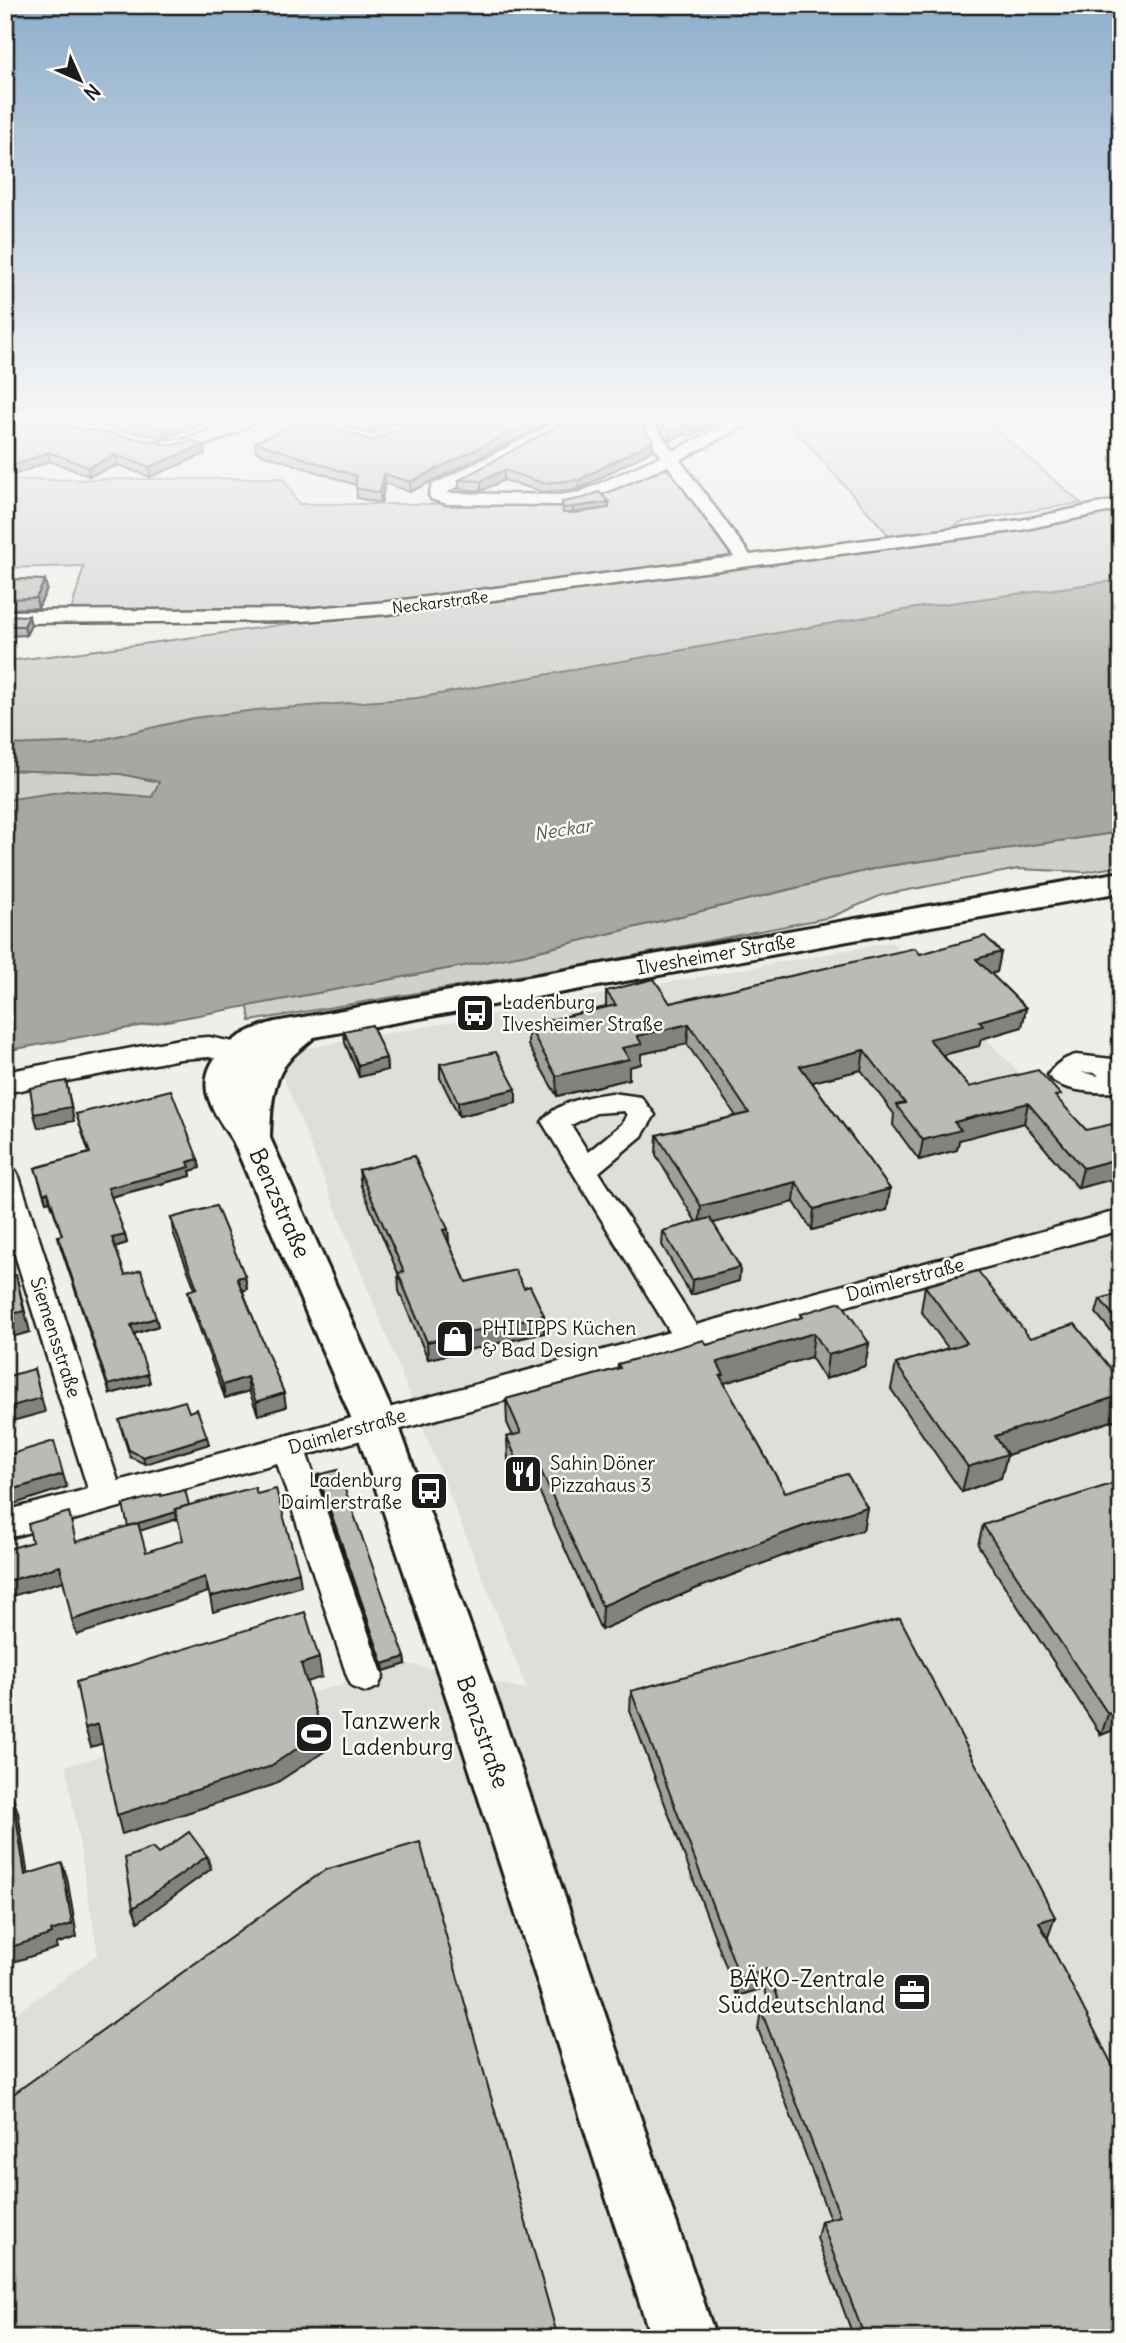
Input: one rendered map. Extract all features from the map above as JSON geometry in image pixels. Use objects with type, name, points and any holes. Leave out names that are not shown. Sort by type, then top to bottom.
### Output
[{"type":"main road","name":"Ilvesheimer Straße","points":[[244,1062],[278,1048],[311,1026],[1121,882]]},
{"type":"main road","name":"Benzstraße","points":[[244,1062],[224,1081],[227,1103],[251,1138],[376,1424],[472,1698],[684,2338]]},
{"type":"street","points":[[721,528],[747,563]]},
{"type":"street","name":"Neckarstraße","points":[[5,617],[212,617],[361,610],[1004,528]]},
{"type":"street","points":[[5,1083],[138,1059],[244,1062]]},
{"type":"street","points":[[584,1170],[689,1338]]},
{"type":"street","name":"Siemensstraße","points":[[5,1177],[107,1497]]},
{"type":"street","name":"Daimlerstraße","points":[[5,1525],[1121,1220]]},
{"type":"street","points":[[288,1448],[365,1676]]},
{"type":"shaded area","points":[[5,528],[719,528],[744,560],[312,612],[71,611],[84,566],[5,568]]},
{"type":"shaded area","points":[[883,528],[960,530],[892,539]]},
{"type":"shaded area","points":[[973,528],[1121,528],[1121,700],[5,952],[5,661]]},
{"type":"shaded area","points":[[1121,832],[1121,866],[1085,872],[1018,869],[882,895],[831,917],[613,960],[250,1021],[248,1006],[522,955],[881,867]]},
{"type":"shaded area","points":[[892,942],[1031,1085],[1121,1071],[1121,2338],[5,2338],[5,2021],[98,1954],[66,1766],[408,1664],[527,1689],[274,1054]]},
{"type":"water","name":"Neckar","points":[[1121,580],[1121,832],[881,867],[522,955],[5,1051],[5,800],[72,790],[152,797],[159,782],[120,774],[5,770],[5,745],[92,742],[193,718],[256,710],[417,698],[921,607]]},
{"type":"building","points":[[5,579],[45,580],[36,598],[5,599]]},
{"type":"building","points":[[5,615],[29,616],[24,626],[5,626]]},
{"type":"building","points":[[985,936],[1001,952],[976,959],[1026,1008],[979,1021],[983,1026],[929,1039],[969,1087],[1038,1070],[1061,1095],[1055,1096],[1086,1130],[1112,1124],[1121,1134],[1121,1158],[1083,1168],[1028,1103],[954,1122],[961,1130],[923,1140],[896,1105],[905,1103],[864,1050],[800,1066],[890,1189],[814,1209],[796,1182],[701,1206],[657,1135],[749,1113],[689,1024],[637,1036],[642,1044],[622,1048],[629,1059],[556,1076],[528,1025],[616,1005],[606,991],[654,979],[670,1003],[915,948],[920,954]]},
{"type":"building","points":[[372,1025],[386,1058],[358,1065],[344,1031]]},
{"type":"building","points":[[496,1052],[516,1089],[458,1102],[440,1064]]},
{"type":"building","points":[[66,1081],[71,1107],[34,1114],[30,1088]]},
{"type":"building","points":[[171,1090],[198,1159],[188,1162],[190,1167],[108,1188],[125,1235],[112,1238],[125,1275],[141,1270],[156,1318],[131,1325],[148,1374],[108,1385],[58,1236],[62,1235],[48,1192],[44,1194],[35,1168],[90,1153],[76,1114]]},
{"type":"building","points":[[414,1156],[448,1229],[443,1230],[466,1282],[515,1270],[524,1288],[530,1286],[544,1315],[427,1342],[398,1273],[404,1272],[359,1170]]},
{"type":"building","points":[[216,1206],[245,1276],[237,1278],[284,1393],[256,1402],[247,1377],[223,1385],[188,1291],[197,1288],[171,1218]]},
{"type":"building","points":[[710,1218],[740,1267],[692,1280],[663,1231]]},
{"type":"building","points":[[5,1254],[11,1276],[16,1275],[24,1311],[5,1316]]},
{"type":"building","points":[[978,1271],[1030,1338],[1075,1324],[1121,1381],[1121,1395],[995,1436],[1007,1454],[968,1467],[896,1364],[967,1343],[925,1286]]},
{"type":"building","points":[[1121,1293],[1121,1325],[1100,1299]]},
{"type":"building","points":[[841,1302],[869,1343],[828,1355],[814,1333],[717,1362],[724,1375],[720,1376],[785,1492],[847,1474],[867,1507],[804,1526],[697,1566],[602,1606],[537,1462],[520,1467],[507,1437],[521,1433],[506,1399],[620,1368],[618,1364],[704,1340],[707,1345],[803,1317],[801,1314]]},
{"type":"building","points":[[34,1369],[41,1398],[5,1408],[5,1377]]},
{"type":"building","points":[[185,1401],[189,1412],[197,1409],[207,1437],[143,1457],[129,1450],[119,1420]]},
{"type":"building","points":[[54,1441],[63,1474],[5,1492],[5,1456]]},
{"type":"building","points":[[338,1470],[405,1657],[383,1664],[318,1475]]},
{"type":"building","points":[[1121,1481],[1121,1710],[1108,1714],[983,1525]]},
{"type":"building","points":[[255,1487],[257,1494],[276,1489],[299,1572],[210,1597],[205,1577],[72,1620],[60,1566],[5,1582],[5,1550],[32,1542],[28,1524],[69,1512],[76,1542],[138,1523],[146,1552],[183,1540],[175,1509]]},
{"type":"building","points":[[185,1490],[189,1505],[175,1509],[176,1512],[128,1526],[123,1505]]},
{"type":"building","points":[[305,1612],[319,1658],[301,1664],[322,1732],[269,1767],[117,1815],[98,1724],[85,1728],[76,1682]]},
{"type":"building","name":"BÄKO-Zentrale Süddeutschland","points":[[900,1618],[1055,1917],[1039,1922],[1121,2082],[1121,2338],[865,2338],[821,2221],[840,2216],[761,2010],[780,2003],[767,1969],[740,1978],[631,1691]]},
{"type":"building","points":[[13,1798],[25,1875],[62,1863],[72,1924],[51,1931],[52,1934],[5,1949],[5,1800]]},
{"type":"building","points":[[189,1832],[207,1856],[133,1908],[125,1858],[152,1848],[158,1854]]},
{"type":"building","points":[[420,1842],[558,2338],[5,2338],[5,2100],[325,1870]]},
{"type":"place","name":"Ladenburg Ilvesheimer Straße","points":[[475,1013]]},
{"type":"place","name":"PHILIPPS Küchen & Bad Design","points":[[455,1339]]},
{"type":"place","name":"Sahin Döner Pizzahaus 3","points":[[523,1474]]},
{"type":"place","name":"Ladenburg Daimlerstraße","points":[[429,1491]]},
{"type":"place","name":"Tanzwerk Ladenburg","points":[[314,1734]]},
{"type":"place","name":"BÄKO-Zentrale Süddeutschland","points":[[912,1992]]}]
